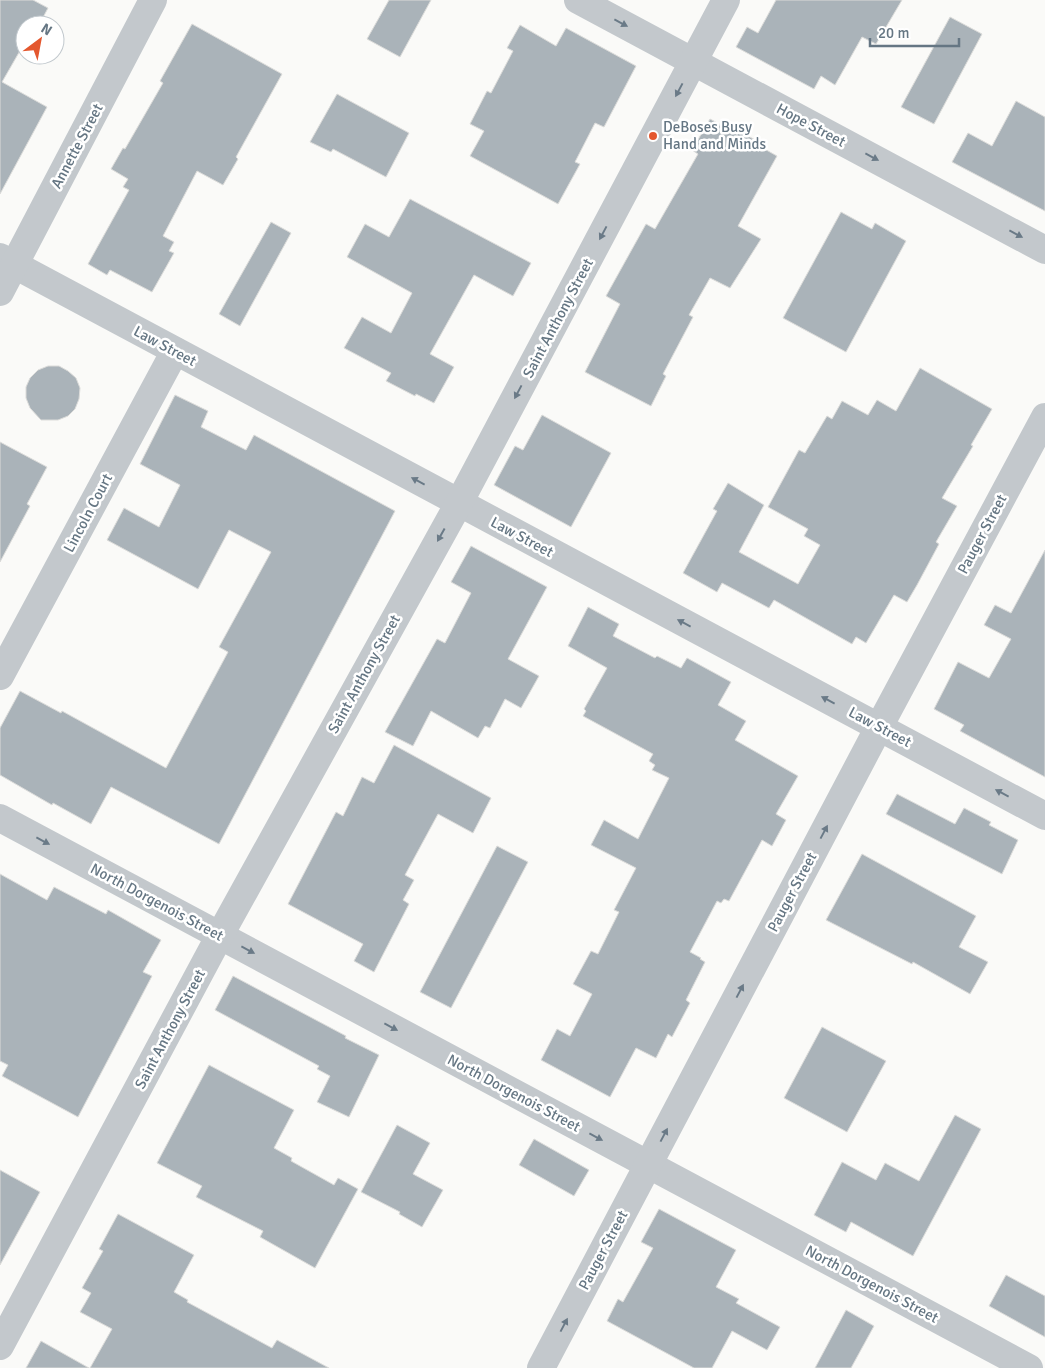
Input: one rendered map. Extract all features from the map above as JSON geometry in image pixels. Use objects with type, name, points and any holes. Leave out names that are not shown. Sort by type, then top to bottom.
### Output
[{"type":"street","name":"Annette Street","points":[[0,292],[7,261],[153,0]]},
{"type":"street","name":"Hope Street","points":[[578,0],[1045,250]]},
{"type":"street","name":"Saint Anthony Street","points":[[0,1346],[220,935],[459,503],[726,0]]},
{"type":"street","name":"Law Street","points":[[7,261],[1045,816]]},
{"type":"street","name":"Lincoln Court","points":[[0,676],[175,351]]},
{"type":"street","name":"Pauger Street","points":[[541,1368],[879,727],[1045,417]]},
{"type":"street","name":"North Dorgenois Street","points":[[0,818],[1029,1368]]},
{"type":"building","points":[[0,0],[33,0],[48,8],[44,15],[15,15],[15,59],[2,82],[47,107],[0,194]]},
{"type":"building","points":[[389,0],[431,0],[400,57],[367,39]]},
{"type":"building","points":[[776,0],[902,0],[876,44],[862,37],[835,85],[821,76],[814,89],[736,47],[747,27],[758,33]]},
{"type":"building","points":[[950,17],[982,34],[934,124],[901,107]]},
{"type":"building","points":[[192,24],[282,74],[236,157],[238,159],[223,185],[197,171],[163,236],[174,242],[169,251],[174,253],[152,292],[110,270],[107,275],[88,264],[129,190],[123,187],[128,179],[111,169],[123,148],[125,149],[163,83],[160,81]]},
{"type":"building","points":[[520,25],[556,46],[566,28],[636,66],[604,127],[595,123],[575,162],[580,164],[558,204],[470,156],[484,131],[470,124],[487,91],[491,93],[513,51],[507,48]]},
{"type":"building","points":[[337,94],[409,133],[386,177],[333,149],[331,152],[310,142]]},
{"type":"building","points":[[1016,101],[1045,117],[1045,211],[952,162],[968,133],[992,146]]},
{"type":"building","points":[[710,119],[725,127],[727,125],[763,144],[761,147],[777,156],[738,226],[761,239],[730,288],[710,278],[689,315],[693,317],[663,374],[666,376],[651,406],[585,372],[620,304],[606,296],[646,224],[655,229],[698,154],[692,150]]},
{"type":"building","points":[[410,199],[531,263],[513,296],[474,275],[430,354],[454,367],[434,403],[416,394],[415,396],[386,381],[391,373],[344,348],[362,317],[391,333],[412,293],[347,257],[365,224],[389,237]]},
{"type":"building","points":[[841,212],[872,229],[875,223],[906,241],[846,352],[783,318]]},
{"type":"building","points":[[271,222],[291,233],[240,326],[219,314]]},
{"type":"building","points":[[48,366],[59,366],[68,371],[76,378],[80,388],[79,399],[75,409],[68,416],[58,420],[41,420],[30,408],[26,398],[26,387],[30,378],[38,370]]},
{"type":"building","points":[[920,368],[992,409],[971,445],[973,446],[942,498],[957,506],[936,542],[939,544],[917,585],[907,602],[894,595],[866,643],[856,637],[852,644],[774,600],[769,608],[722,583],[717,592],[683,573],[717,511],[713,509],[728,483],[764,505],[739,552],[798,584],[820,545],[804,536],[808,529],[768,507],[799,450],[805,453],[827,416],[832,419],[842,401],[868,415],[877,400],[896,411]]},
{"type":"building","points":[[175,395],[208,411],[201,427],[246,450],[254,435],[395,511],[219,844],[111,787],[91,824],[53,803],[52,805],[0,775],[0,728],[20,691],[61,713],[62,711],[166,768],[228,652],[219,647],[271,552],[229,530],[198,589],[107,540],[124,508],[159,527],[180,485],[140,464]]},
{"type":"building","points":[[542,415],[611,453],[571,527],[494,485],[515,446],[523,450]]},
{"type":"building","points":[[0,442],[47,467],[27,504],[30,506],[0,562]]},
{"type":"building","points":[[471,546],[547,587],[508,659],[539,676],[521,708],[505,699],[490,728],[485,726],[478,738],[431,711],[413,746],[385,732],[437,639],[445,643],[471,593],[451,582]]},
{"type":"building","points":[[1045,550],[1045,777],[960,731],[964,725],[934,709],[958,662],[989,678],[1011,639],[984,625],[995,605],[1011,613]]},
{"type":"building","points":[[588,607],[619,624],[613,636],[655,658],[657,656],[681,668],[687,658],[731,682],[718,705],[746,721],[735,740],[798,776],[776,814],[786,820],[772,846],[762,840],[729,901],[724,899],[721,903],[717,901],[690,952],[705,962],[686,1000],[690,1003],[672,1037],[668,1034],[656,1058],[636,1048],[610,1097],[541,1060],[557,1029],[570,1036],[592,994],[573,984],[591,951],[598,954],[619,912],[614,910],[636,868],[591,845],[604,820],[638,839],[669,778],[652,770],[655,765],[649,761],[653,754],[583,716],[586,711],[584,709],[607,668],[568,646]]},
{"type":"building","points":[[394,745],[491,798],[473,833],[438,814],[405,875],[414,880],[403,900],[409,904],[374,972],[354,961],[363,944],[288,904],[336,812],[343,816],[362,777],[374,783]]},
{"type":"building","points":[[897,794],[955,824],[964,808],[991,822],[989,825],[1018,840],[1002,874],[886,814]]},
{"type":"building","points":[[497,846],[528,862],[451,1008],[420,992]]},
{"type":"building","points":[[862,854],[976,916],[959,947],[988,962],[970,994],[913,962],[912,964],[826,920]]},
{"type":"building","points":[[0,874],[47,900],[54,887],[106,914],[108,910],[161,940],[143,972],[152,976],[78,1117],[2,1076],[8,1065],[0,1061]]},
{"type":"building","points":[[233,976],[379,1055],[349,1117],[317,1102],[330,1076],[317,1069],[319,1066],[215,1010]]},
{"type":"building","points":[[822,1027],[886,1061],[847,1132],[784,1098]]},
{"type":"building","points":[[209,1065],[294,1110],[274,1148],[292,1158],[291,1161],[334,1185],[338,1178],[358,1189],[315,1268],[260,1237],[263,1231],[196,1197],[202,1186],[157,1163]]},
{"type":"building","points":[[955,1115],[981,1129],[913,1256],[851,1222],[846,1232],[814,1215],[842,1162],[876,1180],[885,1163],[919,1181]]},
{"type":"building","points":[[397,1125],[430,1143],[413,1174],[443,1190],[422,1227],[399,1214],[400,1212],[361,1192]]},
{"type":"building","points":[[534,1139],[589,1170],[574,1196],[519,1165]]},
{"type":"building","points":[[0,1170],[40,1192],[0,1265]]},
{"type":"building","points":[[659,1209],[736,1250],[716,1287],[739,1299],[736,1303],[780,1327],[767,1350],[732,1331],[712,1368],[694,1368],[607,1321],[618,1299],[623,1302],[653,1248],[641,1242]]},
{"type":"building","points":[[118,1214],[194,1255],[174,1292],[188,1300],[187,1302],[272,1348],[277,1340],[329,1368],[90,1368],[112,1329],[80,1312],[91,1293],[82,1288],[103,1251],[99,1249]]},
{"type":"building","points":[[1006,1275],[1045,1296],[1045,1337],[989,1306]]},
{"type":"building","points":[[846,1310],[874,1326],[851,1368],[815,1368]]},
{"type":"building","points":[[41,1341],[89,1368],[26,1368]]},
{"type":"place","name":"DeBoses Busy Hand and Minds","points":[[653,136]]}]
